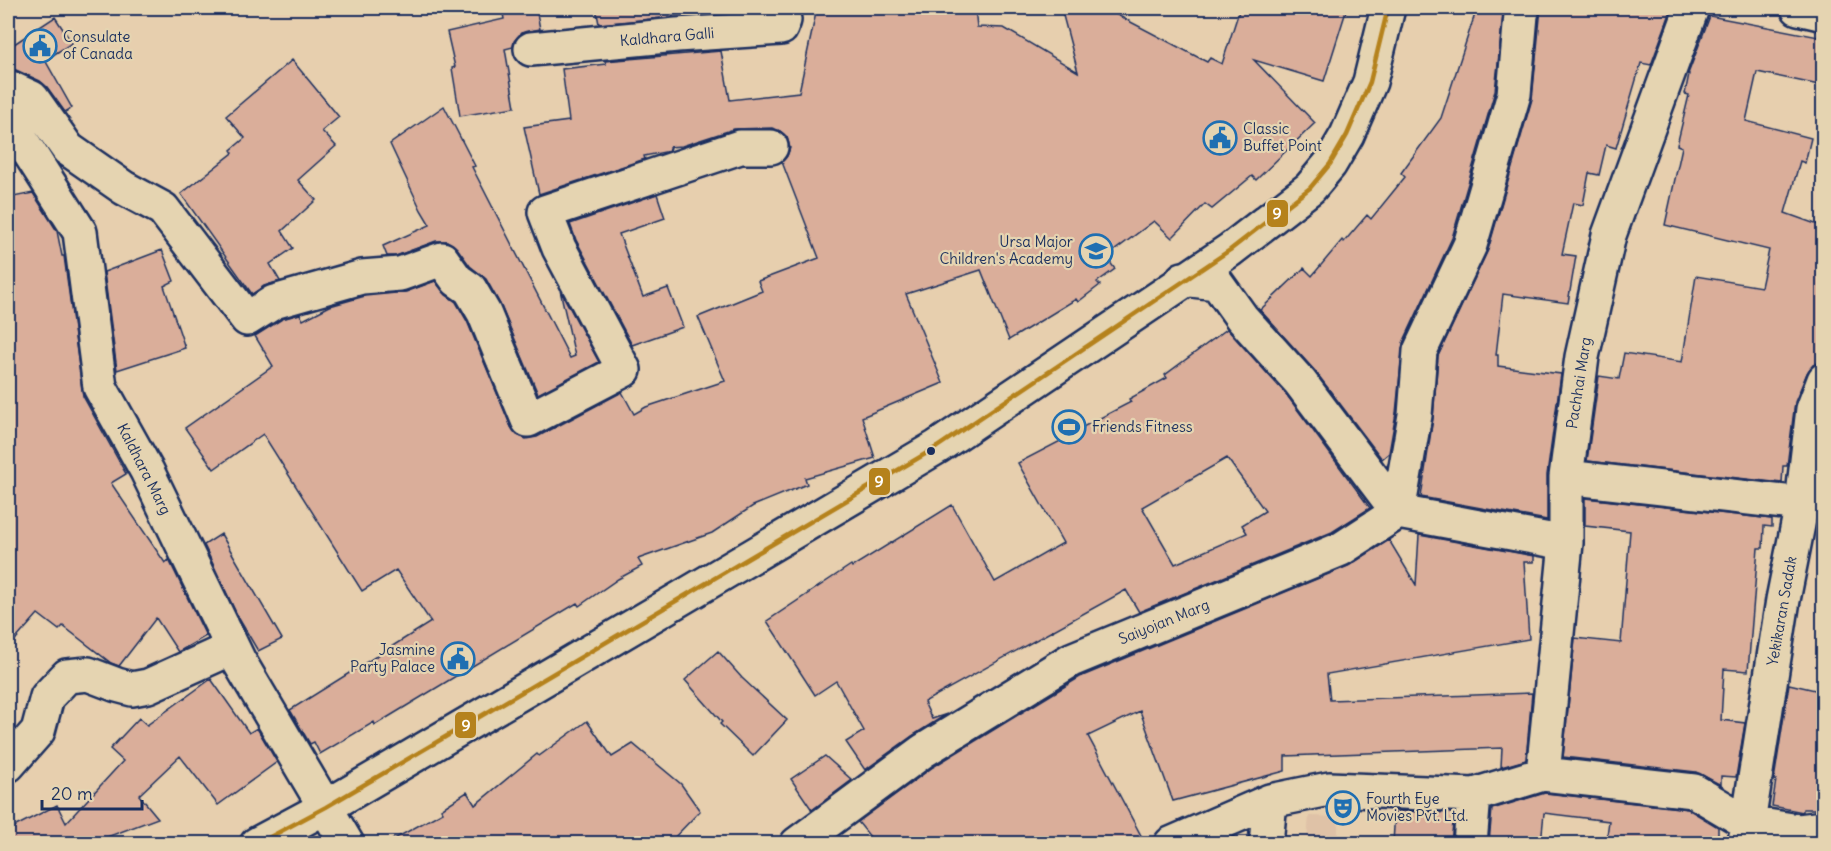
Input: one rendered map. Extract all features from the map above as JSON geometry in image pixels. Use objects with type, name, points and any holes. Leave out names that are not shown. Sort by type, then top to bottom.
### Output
[{"type":"street","name":"Kaldhara Galli","points":[[531,49],[781,28],[784,20],[781,8]]},
{"type":"street","points":[[257,843],[326,807],[937,447],[1183,279],[1230,250],[1310,188],[1330,164],[1352,125],[1370,82],[1388,8]]},
{"type":"street","points":[[1398,512],[1415,415],[1420,351],[1470,245],[1514,94],[1523,8]]},
{"type":"street","name":"Pachhai Marg","points":[[1543,774],[1566,543],[1566,477],[1582,357],[1609,235],[1692,8]]},
{"type":"street","points":[[1798,8],[1824,14]]},
{"type":"street","points":[[8,87],[33,98],[68,149],[124,188],[163,209],[247,319],[274,302],[362,277],[400,274],[442,259],[457,280],[470,289],[484,313],[528,420],[624,370],[558,248],[545,212],[740,147],[771,147]]},
{"type":"street","name":"Kaldhara Marg","points":[[8,119],[80,232],[100,387],[147,471],[232,648],[347,843]]},
{"type":"street","points":[[1183,279],[1217,283],[1242,318],[1300,382],[1398,512],[1566,543]]},
{"type":"street","name":"Yekikaran Sadak","points":[[1747,833],[1783,600],[1802,504],[1813,410],[1824,380]]},
{"type":"street","points":[[1566,477],[1802,504]]},
{"type":"street","name":"Saiyojan Marg","points":[[797,843],[923,751],[1071,660],[1341,549],[1398,512]]},
{"type":"street","points":[[8,765],[38,731],[47,697],[67,676],[88,674],[132,689],[148,686],[232,648]]},
{"type":"street","points":[[1171,843],[1270,801],[1329,789],[1474,795],[1543,774],[1694,791],[1747,833],[1824,828]]},
{"type":"street","points":[[1470,843],[1474,795]]},
{"type":"street","points":[[1266,843],[1270,801]]},
{"type":"shaded area","points":[[1309,816],[1339,817],[1337,843],[1285,843],[1285,839],[1307,840]]},
{"type":"building","points":[[502,8],[536,8],[540,29],[521,33],[514,41],[513,47],[505,49],[515,107],[460,116],[452,68],[455,67],[447,32],[504,19]]},
{"type":"building","points":[[596,8],[673,8],[673,17],[599,24]]},
{"type":"building","points":[[817,8],[975,8],[977,27],[1004,28],[1078,72],[1061,8],[1104,8],[1207,62],[1210,58],[1222,64],[1240,8],[1347,8],[1324,81],[1254,60],[1315,123],[1256,180],[1252,176],[1212,209],[1205,204],[1172,238],[1154,221],[1106,257],[1115,269],[1097,282],[1100,285],[1078,302],[1076,299],[1009,340],[981,270],[906,294],[943,383],[862,417],[875,458],[805,478],[807,484],[753,506],[712,533],[638,559],[642,566],[618,579],[579,606],[577,603],[375,725],[374,722],[320,754],[314,742],[310,744],[290,710],[431,622],[396,570],[362,591],[263,434],[214,469],[185,428],[273,366],[255,336],[282,319],[300,314],[303,320],[330,306],[365,296],[406,292],[435,281],[446,295],[456,302],[467,321],[511,427],[517,435],[526,439],[537,437],[622,392],[634,414],[646,407],[725,381],[698,317],[762,291],[758,281],[819,258],[782,162],[790,148],[787,137],[772,128],[734,129],[682,146],[669,147],[670,151],[644,156],[645,159],[539,194],[524,127],[569,121],[562,69],[606,64],[605,61],[721,51],[730,100],[799,92]]},
{"type":"building","points":[[1477,8],[1504,8],[1495,91],[1452,238],[1403,343],[1396,413],[1389,453],[1382,459],[1315,371],[1260,310],[1304,268],[1312,276],[1342,240],[1344,242],[1367,215],[1371,219],[1405,177],[1401,173],[1441,118]]},
{"type":"building","points":[[1541,8],[1672,8],[1651,65],[1641,63],[1616,148],[1606,145],[1599,175],[1589,173],[1583,205],[1573,203],[1562,254],[1576,256],[1568,303],[1503,294],[1496,355],[1498,355],[1498,366],[1561,374],[1547,475],[1547,520],[1421,497],[1433,418],[1438,356],[1488,250],[1532,99]]},
{"type":"building","points":[[1710,16],[1824,38],[1824,86],[1757,72],[1746,121],[1811,138],[1805,163],[1800,161],[1785,213],[1824,227],[1824,362],[1813,365],[1807,373],[1795,402],[1787,466],[1783,466],[1782,483],[1587,461],[1599,376],[1619,379],[1624,353],[1682,362],[1696,276],[1761,287],[1769,250],[1665,225],[1682,147],[1677,145],[1689,95],[1685,94],[1688,74]]},
{"type":"building","name":"Consulate of Canada","points":[[55,17],[72,43],[45,60],[72,108],[65,112],[40,81],[8,68],[8,48]]},
{"type":"building","points":[[292,60],[339,117],[322,131],[336,146],[298,180],[316,200],[282,231],[293,248],[270,264],[280,281],[264,286],[252,294],[181,194],[233,153],[231,150],[245,138],[226,116]]},
{"type":"building","points":[[444,106],[475,166],[472,167],[570,358],[575,356],[560,290],[599,362],[538,394],[500,304],[486,279],[470,266],[457,248],[447,241],[436,241],[396,256],[387,256],[383,246],[430,225],[390,144]]},
{"type":"building","points":[[33,193],[57,231],[62,256],[64,256],[83,396],[126,474],[111,483],[165,563],[169,560],[206,636],[178,652],[156,618],[119,666],[111,663],[63,626],[59,630],[38,614],[8,648],[8,198]]},
{"type":"building","points":[[657,194],[665,218],[619,234],[643,297],[668,288],[683,327],[632,345],[576,240],[570,224]]},
{"type":"building","points":[[162,250],[174,281],[164,286],[185,348],[117,370],[104,272]]},
{"type":"building","points":[[1227,329],[1286,394],[1370,508],[1332,532],[1139,612],[1126,590],[924,702],[932,719],[947,714],[865,770],[846,742],[864,731],[836,681],[815,695],[767,621],[851,565],[852,567],[952,505],[995,582],[1063,543],[1018,463],[1131,402],[1129,399],[1167,378],[1165,375]],"holes":[[[1227,458],[1265,511],[1242,525],[1247,533],[1175,564],[1142,507]]]},
{"type":"building","points":[[1585,498],[1772,519],[1772,527],[1764,526],[1763,548],[1758,548],[1748,671],[1724,669],[1721,720],[1745,723],[1736,777],[1721,776],[1721,785],[1696,772],[1563,757],[1575,638],[1621,643],[1630,531],[1585,526]]},
{"type":"building","points":[[221,534],[282,639],[258,651],[238,617],[204,545]]},
{"type":"building","points":[[1419,535],[1534,556],[1534,562],[1524,562],[1529,639],[1327,674],[1330,700],[1532,693],[1526,760],[1501,767],[1502,748],[1285,756],[1285,771],[1173,801],[1140,711],[1088,736],[1145,843],[875,843],[858,822],[933,767],[1080,677],[1348,566],[1389,540],[1416,585]]},
{"type":"building","points":[[718,651],[742,678],[787,720],[753,756],[720,724],[722,722],[685,680]]},
{"type":"building","points":[[211,679],[249,733],[257,728],[277,762],[218,805],[180,756],[139,795],[158,818],[91,843],[8,843],[8,830],[57,805],[66,823],[123,761],[110,749],[139,718],[147,725]]},
{"type":"building","points":[[1789,684],[1824,692],[1824,809],[1803,809],[1803,812],[1772,806]]},
{"type":"building","points":[[587,721],[612,757],[633,744],[681,784],[700,811],[669,843],[387,843],[443,812],[441,809],[467,792],[475,805],[537,754],[539,756]]},
{"type":"building","points":[[825,756],[852,780],[812,810],[791,779]]},
{"type":"building","points":[[1545,793],[1688,809],[1718,827],[1718,843],[1606,843],[1609,821],[1544,813],[1541,843],[1489,843],[1492,809]]},
{"type":"building","points":[[1395,811],[1454,813],[1451,843],[1393,843]]},
{"type":"transit line","name":"9","points":[[257,844],[326,807],[937,447],[1230,250],[1310,188],[1330,164],[1347,135],[1370,82],[1388,8]]},
{"type":"place","name":"Consulate of Canada","points":[[40,46]]},
{"type":"place","name":"Classic Buffet Point","points":[[1220,138]]},
{"type":"place","name":"Ursa Major Children's Academy","points":[[1096,251]]},
{"type":"place","name":"Friends Fitness","points":[[1069,427]]},
{"type":"place","name":"Jasmine Party Palace","points":[[458,659]]},
{"type":"place","name":"Fourth Eye Movies Pvt. Ltd.","points":[[1343,808]]}]
